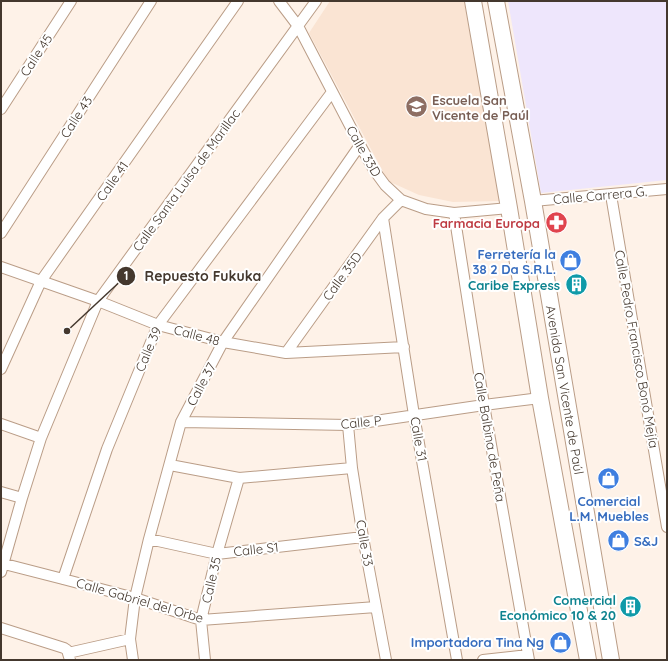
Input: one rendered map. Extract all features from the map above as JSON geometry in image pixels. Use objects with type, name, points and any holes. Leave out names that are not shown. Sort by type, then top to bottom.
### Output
[{"type":"main road","name":"Avenida San Vicente de Paúl","points":[[473,1],[540,398],[588,660]]},
{"type":"main road","name":"Avenida San Vicente de Paúl","points":[[496,1],[533,201],[611,660]]},
{"type":"street","name":"Calle 45","points":[[1,109],[71,1]]},
{"type":"street","name":"Calle 43","points":[[1,233],[151,1]]},
{"type":"street","name":"Calle 41","points":[[1,369],[41,281],[238,1]]},
{"type":"street","name":"Calle 33D","points":[[279,1],[298,26],[374,170],[385,185],[401,200],[426,209],[454,213],[509,208]]},
{"type":"street","name":"Calle Santa Luisa de Marillac","points":[[2,566],[41,438],[98,301],[316,1]]},
{"type":"street","name":"Calle 39","points":[[63,578],[107,449],[158,325],[332,92]]},
{"type":"street","name":"Calle 37","points":[[133,660],[130,639],[135,598],[149,539],[181,422],[223,342],[360,145]]},
{"type":"street","name":"Calle Carrera G.","points":[[533,201],[667,189]]},
{"type":"street","name":"Calle Pedro Francisco Bonó Mejía","points":[[611,194],[667,527]]},
{"type":"street","name":"Calle 35D","points":[[286,353],[383,218],[401,200]]},
{"type":"street","name":"Calle Balbina de Peña","points":[[454,213],[484,404],[528,658]]},
{"type":"street","name":"Calle 31","points":[[383,218],[414,416],[457,660]]},
{"type":"street","name":"Calle 48","points":[[1,267],[98,301],[158,325],[223,342],[286,353],[404,347]]},
{"type":"street","name":"Calle P","points":[[181,422],[348,425],[484,404],[540,398]]},
{"type":"street","points":[[1,424],[41,438]]},
{"type":"street","name":"Calle 33","points":[[348,425],[352,468],[363,537],[386,660]]},
{"type":"street","points":[[170,465],[239,478],[352,468]]},
{"type":"street","name":"Calle 35","points":[[205,660],[201,620],[216,554],[239,478]]},
{"type":"street","points":[[1,492],[22,498]]},
{"type":"street","name":"Calle S1","points":[[149,539],[216,554],[363,537]]},
{"type":"street","name":"Calle Gabriel del Orbe","points":[[2,566],[63,578],[135,598],[201,620],[376,608]]},
{"type":"street","points":[[1,628],[64,648],[67,650],[69,656],[130,639]]},
{"type":"street","points":[[482,660],[528,658]]},
{"type":"shaded area","name":"Escuela San Vicente de Paúl","points":[[330,1],[464,1],[500,201],[453,202],[419,195],[388,181],[309,33]]},
{"type":"shaded area","points":[[508,1],[667,1],[667,180],[541,193]]},
{"type":"place","name":"Escuela San Vicente de Paúl","points":[[416,107]]},
{"type":"place","name":"Farmacia Europa","points":[[556,223]]},
{"type":"place","name":"Ferretería la 38 2 Da S.R.L.","points":[[571,261]]},
{"type":"place","name":"Caribe Express","points":[[576,285]]},
{"type":"place","name":"Repuesto Fukuka","points":[[67,331]]},
{"type":"place","name":"Comercial L.M. Muebles","points":[[609,479]]},
{"type":"place","name":"S&J","points":[[619,541]]},
{"type":"place","name":"Comercial Económico 10 & 20","points":[[631,607]]},
{"type":"place","name":"Importadora Tina Ng","points":[[560,642]]}]
